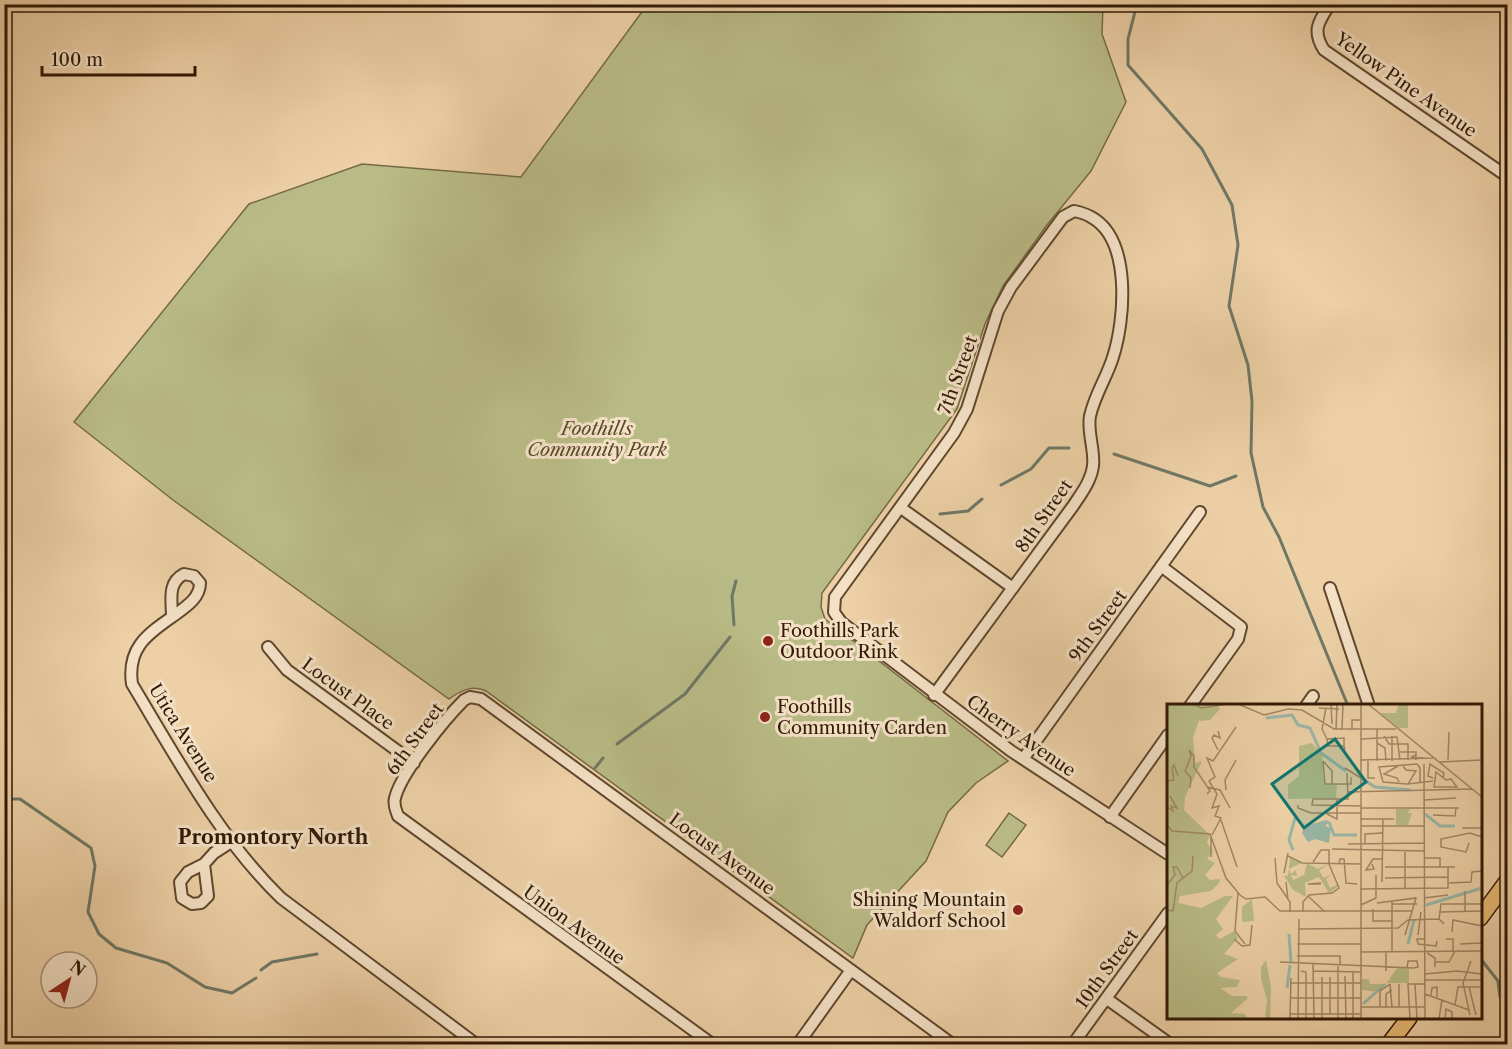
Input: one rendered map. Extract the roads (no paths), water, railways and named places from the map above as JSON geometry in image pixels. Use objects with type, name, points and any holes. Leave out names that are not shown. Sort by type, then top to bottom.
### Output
[{"type":"main road","points":[[1482,915],[1508,880]]},
{"type":"main road","points":[[1389,1044],[1408,1019]]},
{"type":"street","name":"Yellow Pine Avenue","points":[[1330,4],[1316,28],[1317,39],[1324,50],[1508,177]]},
{"type":"street","name":"7th Street","points":[[834,612],[835,597],[901,508],[954,432],[967,409],[998,311],[1011,286],[1063,217],[1074,211]]},
{"type":"street","name":"8th Street","points":[[934,695],[1084,490],[1090,475],[1093,464],[1090,419],[1098,388],[1113,359],[1122,321],[1120,266],[1107,232],[1092,217],[1074,211]]},
{"type":"street","points":[[901,508],[1013,588]]},
{"type":"street","name":"9th Street","points":[[1023,759],[1200,512]]},
{"type":"street","points":[[1161,566],[1239,622],[1240,634],[1191,704]]},
{"type":"street","points":[[1329,588],[1369,704]]},
{"type":"street","name":"Cherry Avenue","points":[[834,612],[841,622],[934,695],[1023,759],[1167,853]]},
{"type":"street","name":"Utica Avenue","points":[[172,617],[148,633],[139,643],[133,654],[130,671],[132,684],[231,842],[256,873],[303,914],[476,1044]]},
{"type":"street","name":"Locust Place","points":[[268,647],[287,670],[414,763]]},
{"type":"street","points":[[1307,704],[1312,696]]},
{"type":"street","name":"6th Street","points":[[417,832],[398,816],[394,806],[399,789],[414,763],[459,705],[471,697]]},
{"type":"street","name":"Locust Avenue","points":[[471,697],[481,699],[952,1044]]},
{"type":"street","points":[[1110,817],[1167,736]]},
{"type":"street","name":"Union Avenue","points":[[417,832],[712,1044]]},
{"type":"street","points":[[204,864],[214,853],[231,842]]},
{"type":"street","name":"10th Street","points":[[1073,1044],[1167,914]]},
{"type":"street","points":[[798,1044],[851,970]]},
{"type":"street","points":[[1107,999],[1170,1044]]},
{"type":"waterway","points":[[1137,4],[1128,39],[1128,65],[1202,149],[1232,205],[1238,245],[1229,306],[1248,365],[1252,401],[1251,453],[1263,507],[1279,537],[1347,704]]},
{"type":"waterway","points":[[1001,485],[1031,469],[1049,448],[1069,448]]},
{"type":"waterway","points":[[1114,454],[1210,486],[1236,476]]},
{"type":"waterway","points":[[940,514],[968,511],[982,499]]},
{"type":"waterway","points":[[734,625],[732,596],[736,581]]},
{"type":"waterway","points":[[617,744],[685,694],[730,637]]},
{"type":"waterway","points":[[595,768],[603,758]]},
{"type":"waterway","points":[[4,799],[20,799],[91,848],[95,866],[88,912],[99,934],[116,948],[167,963],[205,987],[232,993],[256,978]]},
{"type":"waterway","points":[[261,970],[272,962],[317,954]]},
{"type":"waterway","points":[[1482,961],[1498,981],[1500,997],[1508,1009]]},
{"type":"place","name":"Foothills Park Outdoor Rink","points":[[768,641]]},
{"type":"place","name":"Foothills Community Carden","points":[[765,717]]},
{"type":"place","name":"Shining Mountain Waldorf School","points":[[1018,910]]},
{"type":"district","name":"Promontory North","points":[[273,837]]},
{"type":"park label","name":"Foothills Community Park","points":[[597,439]]}]
